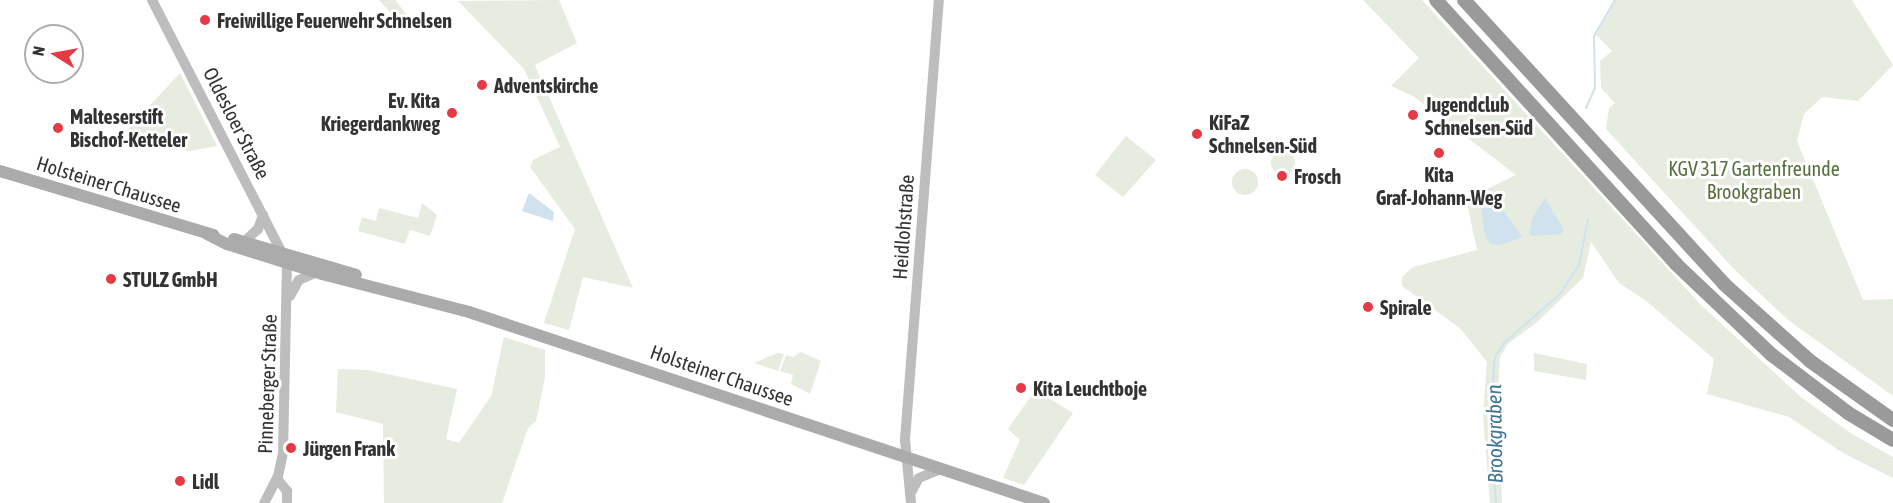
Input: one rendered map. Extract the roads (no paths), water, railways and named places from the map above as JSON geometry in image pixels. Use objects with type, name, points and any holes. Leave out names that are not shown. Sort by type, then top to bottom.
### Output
[{"type":"highway","points":[[1436,0],[1676,264],[1772,355],[1848,413],[1893,439]]},
{"type":"highway","points":[[1464,0],[1689,250],[1768,325],[1835,380],[1893,420]]},
{"type":"highway","points":[[1835,380],[1893,410]]},
{"type":"main road","name":"Oldesloer Straße","points":[[152,0],[284,258]]},
{"type":"main road","name":"Heidlohstraße","points":[[910,499],[904,457],[939,0]]},
{"type":"main road","name":"Holsteiner Chaussee","points":[[0,171],[284,258],[368,279],[387,288]]},
{"type":"main road","points":[[245,241],[258,229],[263,215]]},
{"type":"main road","name":"Holsteiner Chaussee","points":[[207,234],[245,241],[316,272],[387,288],[690,384],[938,470],[1044,503]]},
{"type":"main road","name":"Pinneberger Straße","points":[[264,503],[277,479],[283,453],[289,299],[284,258]]},
{"type":"main road","points":[[289,299],[298,281],[316,272]]},
{"type":"main road","points":[[910,499],[920,478],[938,470]]},
{"type":"main road","points":[[277,479],[287,492],[286,503]]},
{"type":"main road","points":[[272,491],[286,503]]},
{"type":"water","points":[[529,193],[554,212],[553,221],[522,211]]},
{"type":"water","points":[[1489,198],[1497,201],[1522,237],[1500,245],[1490,244],[1484,231],[1481,204]]},
{"type":"water","points":[[1545,198],[1564,230],[1561,234],[1532,236],[1529,233],[1533,217]]},
{"type":"waterway","name":"Brookgraben","points":[[1586,108],[1595,88],[1594,36],[1615,0]]},
{"type":"waterway","name":"Brookgraben","points":[[1496,503],[1490,419],[1495,357],[1504,343],[1560,294],[1579,265],[1588,219]]},
{"type":"place","name":"Freiwillige Feuerwehr Schnelsen","points":[[205,20]]},
{"type":"place","name":"Adventskirche","points":[[482,85]]},
{"type":"place","name":"Ev. Kita Kriegerdankweg","points":[[452,113]]},
{"type":"place","name":"Jugendclub Schnelsen-Süd","points":[[1413,115]]},
{"type":"place","name":"Malteserstift Bischof-Ketteler","points":[[58,128]]},
{"type":"place","name":"KiFaZ Schnelsen-Süd","points":[[1197,134]]},
{"type":"place","name":"Kita Graf-Johann-Weg","points":[[1439,153]]},
{"type":"place","name":"Frosch","points":[[1282,176]]},
{"type":"place","name":"STULZ GmbH","points":[[111,279]]},
{"type":"place","name":"Spirale","points":[[1368,307]]},
{"type":"place","name":"Kita Leuchtboje","points":[[1021,388]]},
{"type":"place","name":"Jürgen Frank","points":[[291,448]]},
{"type":"place","name":"Lidl","points":[[180,481]]},
{"type":"park label","name":"KGV 317 Gartenfreunde Brookgraben","points":[[1754,180]]}]
